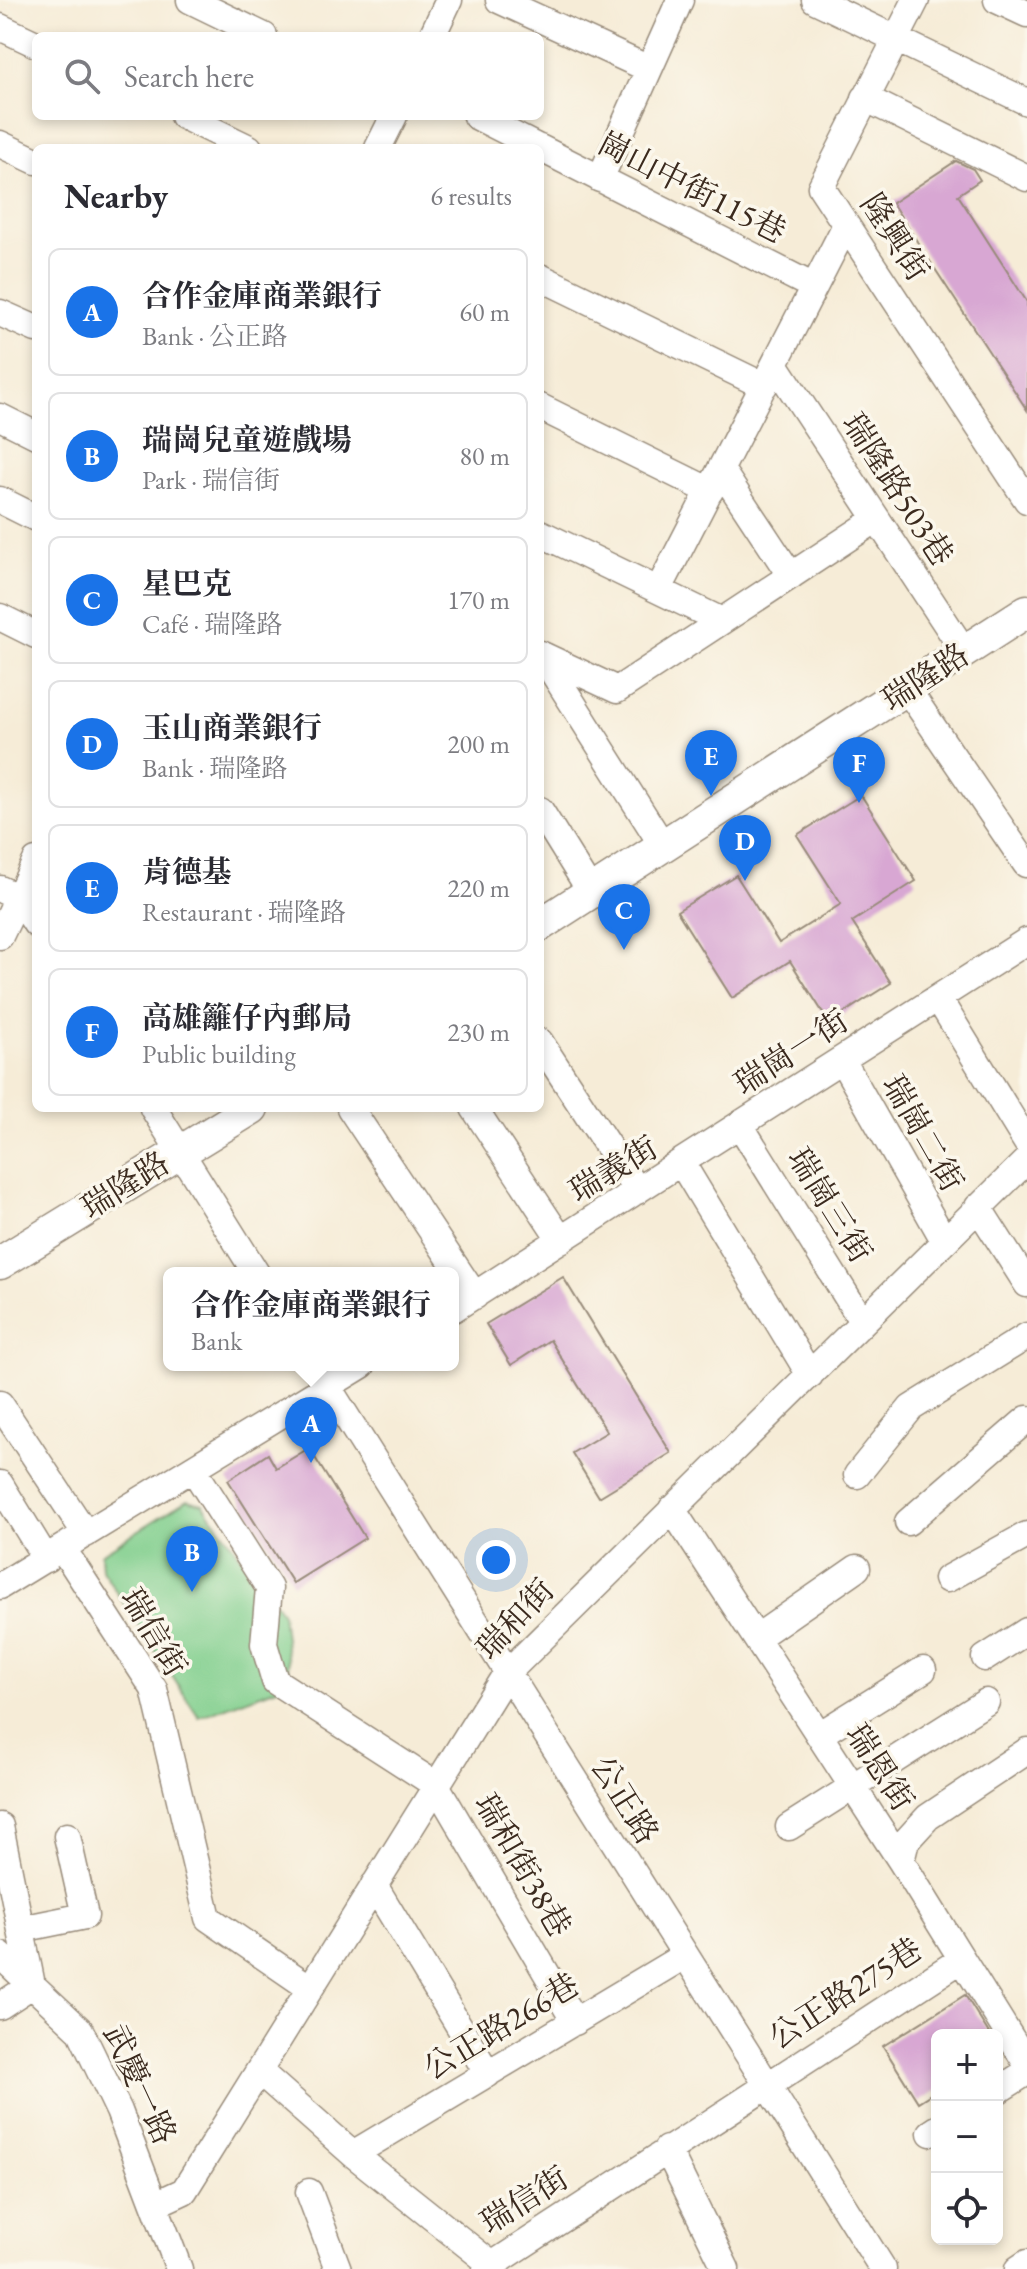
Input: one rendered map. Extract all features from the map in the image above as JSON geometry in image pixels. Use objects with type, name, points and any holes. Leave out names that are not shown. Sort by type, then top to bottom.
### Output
[{"type":"street","points":[[190,0],[256,32]]},
{"type":"street","points":[[434,32],[449,0]]},
{"type":"street","points":[[499,0],[649,69]]},
{"type":"street","points":[[600,179],[680,0]]},
{"type":"street","points":[[815,0],[1027,102]]},
{"type":"street","name":"隆興街","points":[[916,0],[821,187],[1027,500]]},
{"type":"street","points":[[997,0],[1027,14]]},
{"type":"street","points":[[0,27],[32,42]]},
{"type":"street","points":[[865,98],[1027,178]]},
{"type":"street","points":[[191,120],[241,144]]},
{"type":"street","points":[[380,144],[392,120]]},
{"type":"street","name":"崗山中街115巷","points":[[484,120],[532,144]]},
{"type":"street","points":[[0,144],[32,159]]},
{"type":"street","name":"崗山中街115巷","points":[[544,150],[814,287]]},
{"type":"street","points":[[659,589],[846,225]]},
{"type":"street","points":[[544,279],[769,375]]},
{"type":"street","points":[[0,313],[32,327]]},
{"type":"street","name":"瑞隆路503巷","points":[[769,375],[877,519],[964,651]]},
{"type":"street","points":[[544,409],[715,480],[791,576]]},
{"type":"street","points":[[0,417],[32,433]]},
{"type":"street","points":[[0,500],[32,516]]},
{"type":"street","points":[[544,655],[617,690],[877,519]]},
{"type":"street","points":[[544,535],[722,621]]},
{"type":"street","name":"瑞隆路","points":[[544,922],[1027,611]]},
{"type":"street","points":[[0,617],[32,633]]},
{"type":"street","points":[[544,659],[663,846]]},
{"type":"street","points":[[907,689],[1026,864]]},
{"type":"street","points":[[544,816],[591,892]]},
{"type":"street","points":[[0,936],[10,893],[32,866]]},
{"type":"street","points":[[10,893],[32,919]]},
{"type":"street","name":"瑞崗一街","points":[[681,1162],[1027,941]]},
{"type":"street","points":[[938,998],[1027,1143]]},
{"type":"street","points":[[544,1048],[637,1191]]},
{"type":"street","name":"瑞崗二街","points":[[842,1060],[944,1240]]},
{"type":"street","points":[[156,1112],[252,1267]]},
{"type":"street","name":"瑞隆路","points":[[4,1252],[245,1112]]},
{"type":"street","points":[[352,1112],[443,1267]]},
{"type":"street","points":[[477,1112],[561,1240]]},
{"type":"street","name":"瑞崗三街","points":[[740,1125],[862,1321]]},
{"type":"street","name":"瑞和街","points":[[156,2204],[184,2191],[506,1674],[1027,1160]]},
{"type":"street","name":"瑞義街","points":[[464,1302],[681,1162],[810,1375]]},
{"type":"street","points":[[1000,1186],[1027,1170]]},
{"type":"street","points":[[978,1207],[1027,1284]]},
{"type":"street","points":[[857,1475],[911,1408],[1027,1336]]},
{"type":"street","points":[[0,1586],[194,1470],[320,1376]]},
{"type":"street","name":"公正路","points":[[320,1376],[883,2269]]},
{"type":"street","points":[[0,1404],[86,1534]]},
{"type":"street","points":[[908,1522],[1027,1419]]},
{"type":"street","points":[[194,1470],[269,1588],[264,1644],[275,1681],[436,1785]]},
{"type":"street","name":"瑞信街","points":[[0,1484],[154,1689],[208,1918],[310,1988]]},
{"type":"street","name":"瑞恩街","points":[[672,1509],[962,1959],[1019,2032],[1027,2064]]},
{"type":"street","points":[[947,1579],[1027,1535]]},
{"type":"street","points":[[756,1638],[857,1568]]},
{"type":"street","points":[[985,1658],[1027,1631]]},
{"type":"street","points":[[819,1735],[923,1670]]},
{"type":"street","points":[[789,1827],[986,1702]]},
{"type":"street","points":[[901,1861],[906,1841],[928,1817],[1027,1751]]},
{"type":"street","name":"瑞和街38巷","points":[[436,1785],[575,2022]]},
{"type":"street","points":[[0,1826],[32,1985],[0,2006]]},
{"type":"street","points":[[21,1929],[85,1916],[67,1836]]},
{"type":"street","points":[[374,1885],[488,2074]]},
{"type":"street","name":"武慶一路","points":[[0,1955],[80,2030],[119,2111],[179,2269]]},
{"type":"street","name":"公正路266巷","points":[[353,2154],[684,1956]]},
{"type":"street","name":"公正路275巷","points":[[766,2085],[962,1959]]},
{"type":"street","name":"瑞信街","points":[[259,2071],[353,2154],[490,2267],[766,2085]]},
{"type":"street","points":[[1003,2087],[1027,2072]]},
{"type":"street","points":[[667,2149],[726,2269]]},
{"type":"street","points":[[309,2192],[338,2269]]},
{"type":"street","points":[[1018,2269],[1027,2263]]},
{"type":"green space","points":[[187,1500],[203,1504],[282,1613],[290,1683],[199,1717],[102,1570],[101,1554]]},
{"type":"building","points":[[956,161],[973,169],[980,180],[958,195],[1027,302],[1027,410],[892,203]]},
{"type":"building","points":[[861,795],[916,881],[852,922],[891,983],[829,1022],[790,961],[732,998],[677,911],[736,875],[779,943],[841,904],[797,835]]},
{"type":"building","points":[[563,1277],[671,1453],[599,1497],[572,1453],[607,1432],[550,1340],[511,1365],[486,1324]]},
{"type":"building","points":[[309,1448],[365,1538],[293,1583],[228,1480],[268,1454],[276,1468]]},
{"type":"building","points":[[965,1995],[986,2029],[931,2029],[931,2094],[918,2102],[883,2046]]},
{"type":"place","name":"肯德基","points":[[711,796]]},
{"type":"place","name":"高雄籬仔內郵局","points":[[859,803]]},
{"type":"place","name":"玉山商業銀行","points":[[745,881]]},
{"type":"place","name":"星巴克","points":[[624,950]]},
{"type":"place","name":"合作金庫商業銀行","points":[[311,1463]]},
{"type":"place","name":"瑞崗兒童遊戲場","points":[[192,1592]]}]
